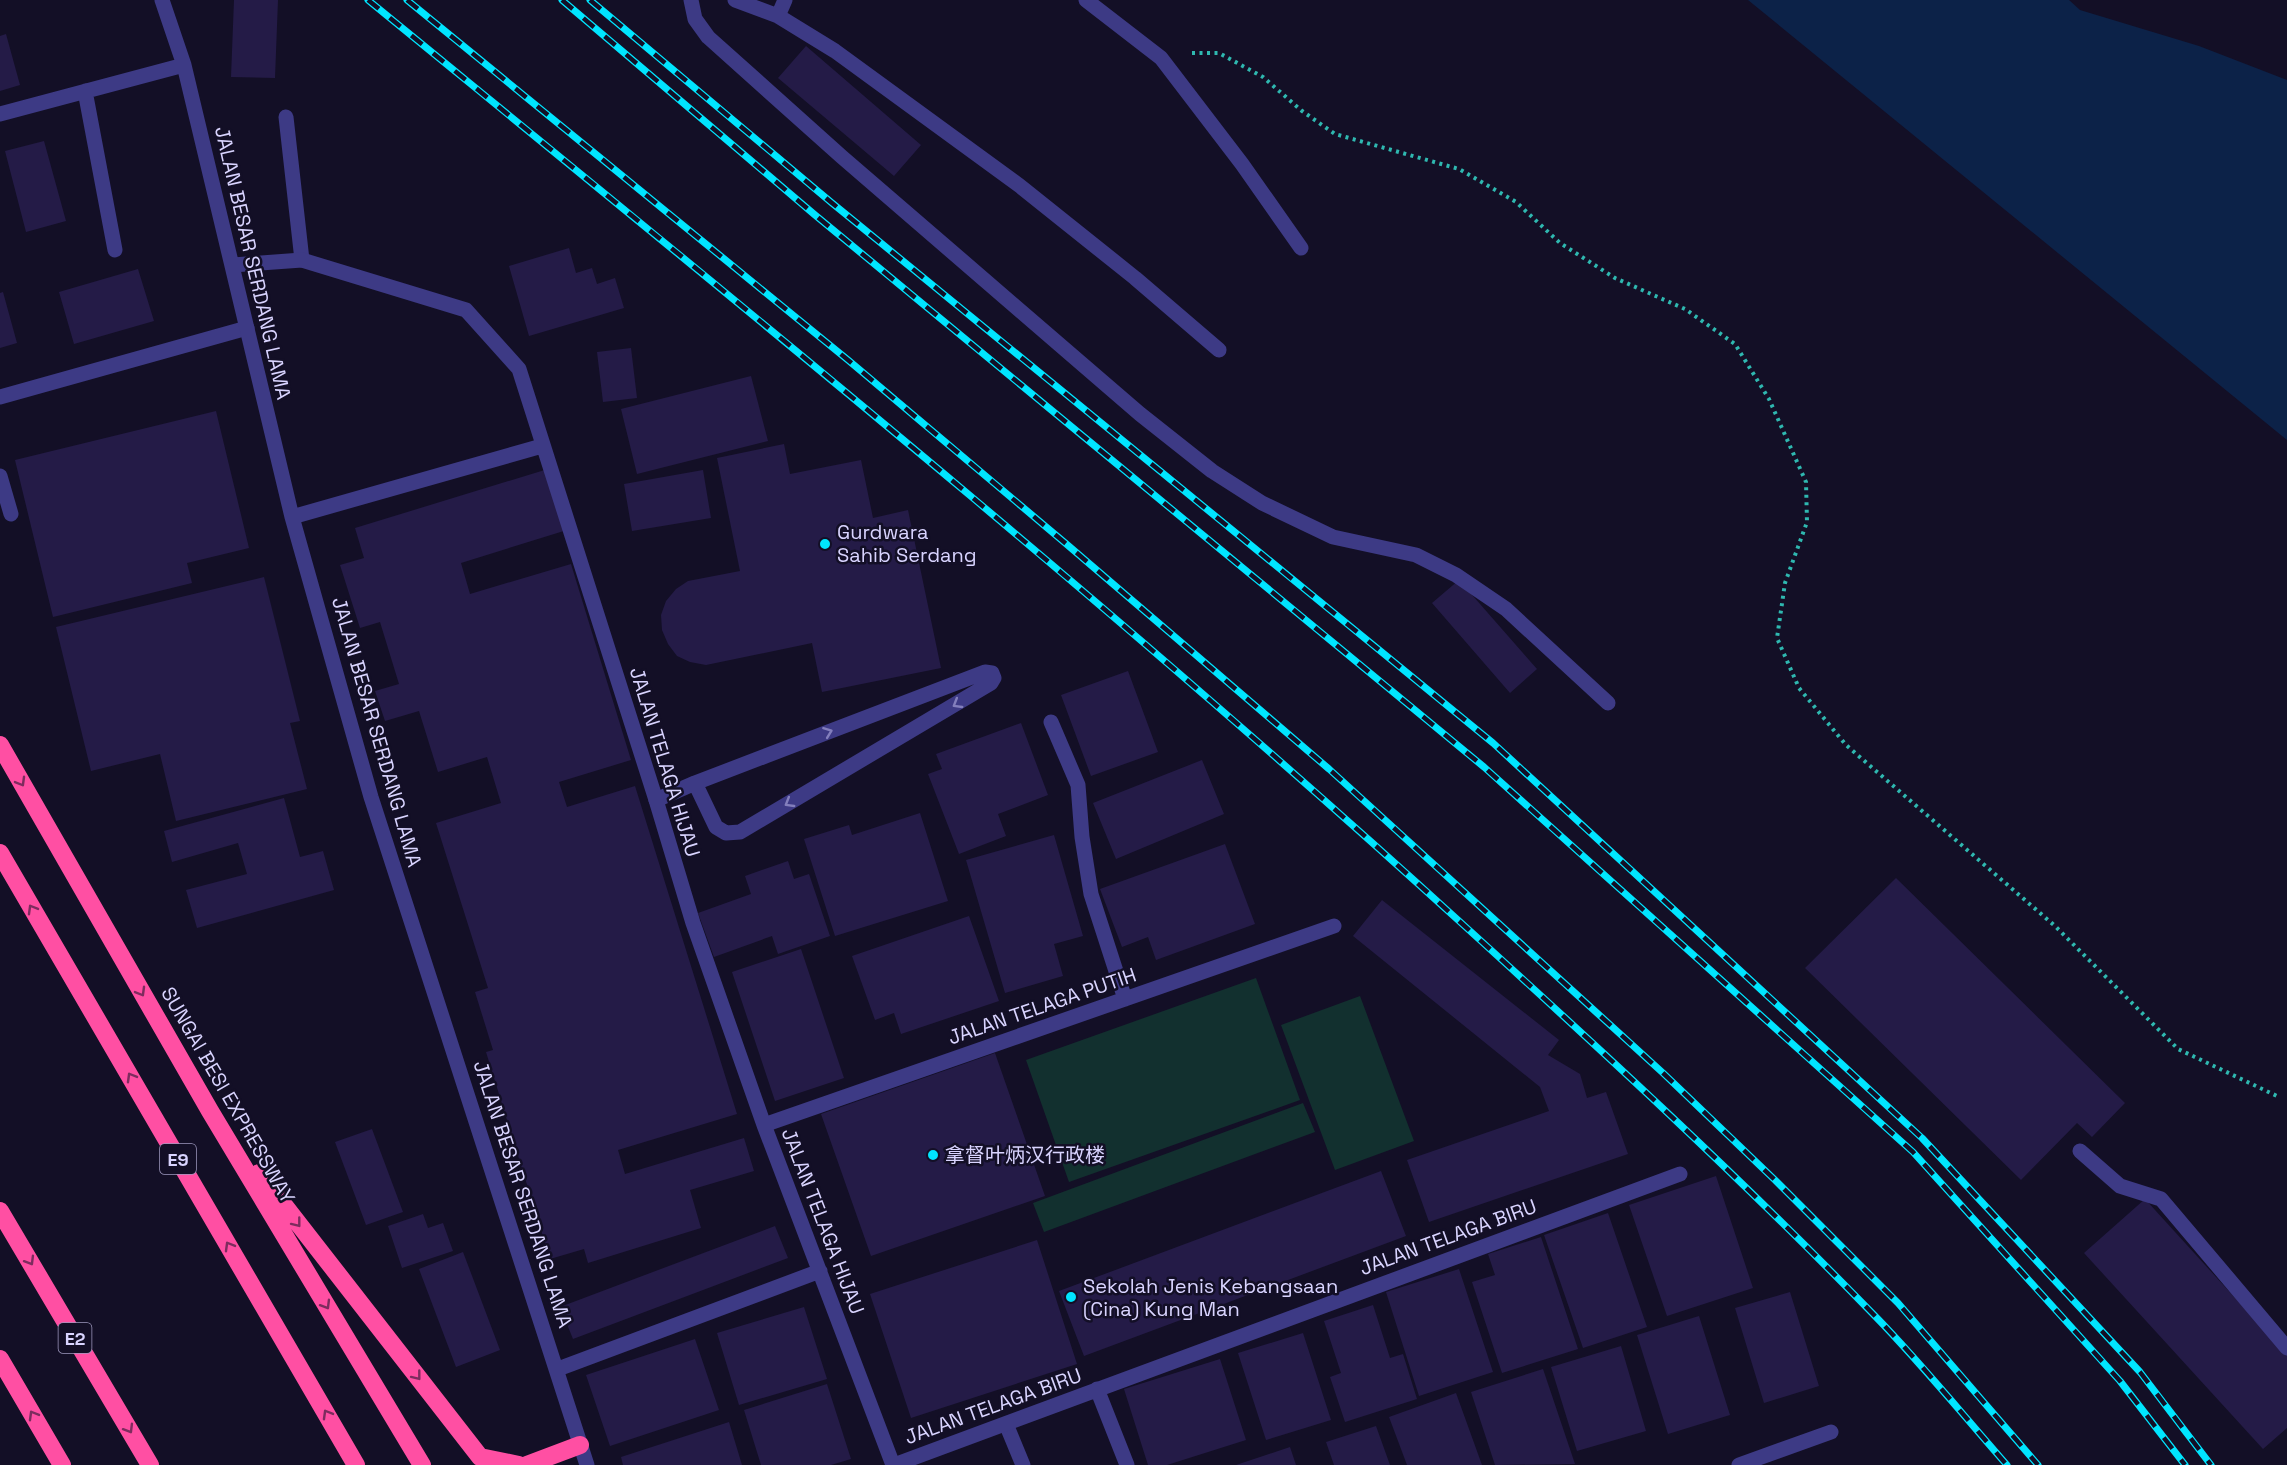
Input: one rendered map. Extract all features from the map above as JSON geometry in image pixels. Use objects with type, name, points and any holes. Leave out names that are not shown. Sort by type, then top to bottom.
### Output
[{"type":"highway","name":"SUNGAI BESI EXPRESSWAY","points":[[0,745],[210,1111],[422,1465]]},
{"type":"highway","name":"E9","points":[[0,853],[356,1465]]},
{"type":"highway","points":[[210,1111],[480,1457],[519,1465]]},
{"type":"highway","name":"E2","points":[[0,1211],[150,1465]]},
{"type":"highway","points":[[0,1359],[62,1465]]},
{"type":"highway","points":[[527,1465],[580,1444]]},
{"type":"street","name":"JALAN BESAR SERDANG LAMA","points":[[162,0],[184,65],[292,517],[371,797],[558,1369],[587,1465]]},
{"type":"street","points":[[691,0],[695,19],[708,37],[842,158],[1140,414],[1212,471],[1262,503],[1333,537],[1416,555],[1456,575],[1506,609],[1608,703]]},
{"type":"street","points":[[735,0],[778,16],[835,51],[1020,186],[1135,278],[1219,350]]},
{"type":"street","points":[[778,16],[785,0]]},
{"type":"street","points":[[1086,0],[1161,58],[1242,164],[1301,248]]},
{"type":"street","points":[[0,114],[184,65]]},
{"type":"street","points":[[85,91],[115,250]]},
{"type":"street","points":[[286,117],[302,260]]},
{"type":"street","name":"JALAN TELAGA HIJAU","points":[[232,265],[302,260],[466,310],[519,369],[693,923],[764,1125],[894,1465]]},
{"type":"street","points":[[0,397],[247,328]]},
{"type":"street","points":[[292,517],[542,446]]},
{"type":"street","points":[[0,476],[11,514]]},
{"type":"street","points":[[656,800],[695,783],[985,672],[992,673],[994,678],[991,683],[740,832],[726,834],[716,827],[695,783]]},
{"type":"street","points":[[1051,722],[1078,785],[1082,837],[1091,894],[1125,999]]},
{"type":"street","name":"JALAN TELAGA PUTIH","points":[[764,1125],[1334,926]]},
{"type":"street","points":[[2080,1151],[2121,1186],[2161,1199],[2287,1348]]},
{"type":"street","name":"JALAN TELAGA BIRU","points":[[894,1465],[1680,1174]]},
{"type":"street","points":[[558,1369],[820,1271]]},
{"type":"street","points":[[1097,1389],[1127,1465]]},
{"type":"street","points":[[1006,1424],[1023,1465]]},
{"type":"street","points":[[1739,1465],[1831,1432]]},
{"type":"path","points":[[1161,58],[1185,53],[1219,53],[1263,77],[1302,111],[1335,134],[1459,169],[1516,202],[1560,243],[1615,278],[1685,309],[1735,344],[1769,399],[1806,482],[1808,522],[1785,583],[1777,638],[1799,688],[1846,745],[2055,926],[2178,1049],[2277,1096]]},
{"type":"green space","points":[[1256,978],[1300,1100],[1069,1182],[1026,1060]]},
{"type":"green space","points":[[1360,996],[1414,1141],[1335,1170],[1281,1025]]},
{"type":"green space","points":[[1303,1103],[1315,1132],[1044,1232],[1033,1203]]},
{"type":"water","points":[[1748,0],[2069,0],[2080,10],[2199,46],[2287,80],[2287,440]]},
{"type":"building","points":[[234,0],[278,0],[275,78],[231,77]]},
{"type":"building","points":[[6,34],[20,85],[0,91],[0,36]]},
{"type":"building","points":[[806,46],[921,145],[894,176],[778,78]]},
{"type":"building","points":[[44,141],[66,221],[26,232],[5,151]]},
{"type":"building","points":[[569,248],[576,273],[592,268],[597,284],[615,278],[624,308],[529,336],[509,266]]},
{"type":"building","points":[[138,269],[154,321],[74,344],[59,292]]},
{"type":"building","points":[[3,292],[17,343],[0,348],[0,293]]},
{"type":"building","points":[[631,348],[637,398],[603,402],[597,352]]},
{"type":"building","points":[[751,376],[768,441],[637,474],[621,409]]},
{"type":"building","points":[[216,411],[249,548],[187,563],[192,583],[53,617],[15,460]]},
{"type":"building","name":"Gurdwara Sahib Serdang","points":[[784,444],[790,474],[861,460],[873,518],[908,510],[941,668],[822,692],[812,643],[706,665],[690,662],[677,656],[668,644],[662,630],[661,615],[666,601],[676,589],[688,581],[740,571],[717,458]]},
{"type":"building","points":[[548,469],[567,530],[461,563],[470,594],[571,564],[631,760],[559,782],[567,807],[635,786],[737,1114],[618,1150],[625,1174],[744,1138],[754,1171],[690,1190],[701,1228],[588,1263],[584,1249],[550,1259],[486,1052],[493,1050],[475,992],[488,988],[436,823],[501,803],[487,757],[438,772],[419,711],[385,721],[375,691],[399,684],[380,622],[360,628],[340,565],[364,558],[355,528]]},
{"type":"building","points":[[703,470],[711,518],[632,531],[624,484]]},
{"type":"building","points":[[264,577],[300,721],[290,723],[307,789],[176,821],[160,754],[91,771],[56,627]]},
{"type":"building","points":[[1459,580],[1537,669],[1510,693],[1432,603]]},
{"type":"building","points":[[1128,671],[1158,752],[1091,776],[1061,695]]},
{"type":"building","points":[[1021,723],[1048,795],[998,814],[1006,836],[959,854],[928,774],[942,769],[936,754]]},
{"type":"building","points":[[1202,760],[1224,814],[1116,859],[1093,803]]},
{"type":"building","points":[[284,798],[300,857],[323,851],[334,890],[197,928],[186,890],[247,874],[238,843],[172,862],[164,831]]},
{"type":"building","points":[[920,813],[948,901],[835,936],[804,839],[849,825],[852,835]]},
{"type":"building","points":[[1054,835],[1083,936],[1054,944],[1063,976],[1005,993],[966,860]]},
{"type":"building","points":[[1225,844],[1255,924],[1156,960],[1148,937],[1122,947],[1100,889]]},
{"type":"building","points":[[788,861],[794,879],[809,874],[830,936],[778,954],[772,936],[714,957],[698,913],[751,894],[745,876]]},
{"type":"building","points":[[1896,878],[2125,1103],[2092,1137],[2077,1123],[2021,1180],[1805,968]]},
{"type":"building","points":[[1382,900],[1559,1040],[1548,1055],[1580,1074],[1587,1098],[1606,1092],[1628,1154],[1429,1222],[1407,1160],[1549,1111],[1540,1087],[1353,936]]},
{"type":"building","points":[[969,916],[999,1001],[901,1034],[894,1013],[875,1020],[852,956]]},
{"type":"building","points":[[801,949],[844,1078],[775,1101],[732,972]]},
{"type":"building","name":"拿督叶炳汉行政楼","points":[[995,1053],[1045,1196],[871,1256],[821,1114]]},
{"type":"building","points":[[372,1129],[403,1212],[366,1225],[335,1142]]},
{"type":"building","points":[[1381,1171],[1406,1236],[1084,1356],[1059,1291]]},
{"type":"building","points":[[1716,1176],[1753,1288],[1667,1316],[1629,1205]]},
{"type":"building","points":[[2145,1199],[2287,1355],[2287,1428],[2263,1449],[2084,1253]]},
{"type":"building","points":[[1608,1213],[1647,1327],[1583,1348],[1544,1235]]},
{"type":"building","points":[[423,1214],[428,1228],[443,1223],[453,1251],[402,1268],[388,1226]]},
{"type":"building","points":[[775,1226],[788,1258],[573,1339],[560,1307]]},
{"type":"building","points":[[1541,1237],[1578,1349],[1502,1373],[1472,1282],[1495,1275],[1488,1254]]},
{"type":"building","points":[[1037,1240],[1077,1364],[911,1418],[870,1294]]},
{"type":"building","points":[[463,1252],[500,1350],[456,1367],[419,1269]]},
{"type":"building","points":[[1459,1269],[1493,1372],[1419,1396],[1386,1292]]},
{"type":"building","points":[[1790,1292],[1819,1386],[1764,1403],[1735,1308]]},
{"type":"building","points":[[1373,1305],[1390,1358],[1403,1354],[1417,1399],[1345,1422],[1330,1377],[1341,1373],[1324,1321]]},
{"type":"building","points":[[804,1307],[827,1379],[739,1405],[717,1333]]},
{"type":"building","points":[[1699,1316],[1730,1415],[1668,1434],[1637,1335]]},
{"type":"building","points":[[1303,1333],[1331,1420],[1266,1440],[1238,1353]]},
{"type":"building","points":[[695,1339],[719,1410],[610,1446],[586,1375]]},
{"type":"building","points":[[1621,1346],[1646,1431],[1577,1451],[1551,1367]]},
{"type":"building","points":[[1220,1359],[1246,1440],[1167,1465],[1148,1465],[1124,1389]]},
{"type":"building","points":[[1543,1369],[1575,1464],[1495,1465],[1471,1392]]},
{"type":"building","points":[[827,1384],[851,1459],[831,1465],[761,1465],[744,1410]]},
{"type":"building","points":[[1456,1393],[1482,1465],[1407,1465],[1389,1417]]},
{"type":"building","points":[[729,1422],[742,1465],[623,1465],[621,1457]]},
{"type":"building","points":[[1376,1426],[1390,1465],[1334,1465],[1326,1442]]},
{"type":"building","points":[[1290,1447],[1296,1465],[1236,1465]]},
{"type":"railway","points":[[368,0],[919,453],[1325,801],[1564,1017],[1773,1214],[1892,1334],[2007,1465]]},
{"type":"railway","points":[[407,0],[848,360],[1329,769],[1663,1073],[1775,1180],[1898,1303],[2038,1465]]},
{"type":"railway","points":[[562,0],[815,215],[1484,767],[1913,1152],[2120,1381],[2185,1465]]},
{"type":"railway","points":[[590,0],[832,203],[1493,743],[1922,1138],[2140,1372],[2211,1465]]},
{"type":"place","name":"Gurdwara Sahib Serdang","points":[[825,544]]},
{"type":"place","name":"拿督叶炳汉行政楼","points":[[933,1155]]},
{"type":"place","name":"Sekolah Jenis Kebangsaan (Cina) Kung Man","points":[[1071,1297]]}]
